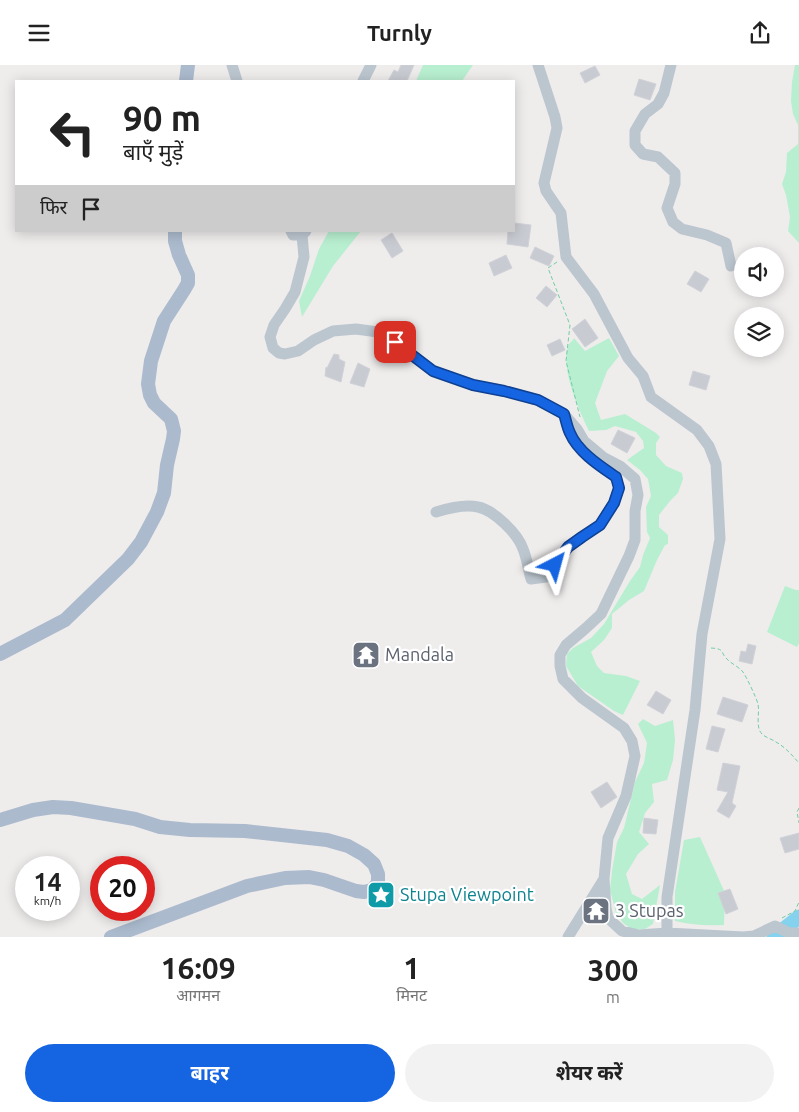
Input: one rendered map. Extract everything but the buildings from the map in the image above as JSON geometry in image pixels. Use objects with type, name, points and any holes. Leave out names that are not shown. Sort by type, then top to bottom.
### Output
[{"type":"main road","points":[[186,80],[188,65]]},
{"type":"main road","points":[[0,654],[65,620],[128,559],[157,512],[164,493],[174,431],[171,419],[154,403],[148,384],[151,361],[164,321],[188,283],[188,275],[175,241],[175,232]]},
{"type":"main road","points":[[0,820],[33,810],[53,807],[71,808],[135,819],[160,827],[190,830],[245,831],[327,840],[348,846],[364,855],[374,864],[378,874],[378,883],[372,890],[364,892],[309,877],[285,878],[247,886],[111,937]]},
{"type":"street","points":[[232,65],[237,80]]},
{"type":"street","points":[[363,80],[370,65]]},
{"type":"street","points":[[538,65],[557,128],[544,183],[546,191],[562,213],[566,257],[594,294],[628,358],[643,376],[651,397],[696,429],[709,446],[716,464],[720,539],[702,634],[695,709],[667,897],[667,933]]},
{"type":"street","points":[[671,65],[664,93],[658,104],[645,114],[635,131],[635,145],[643,154],[658,157],[675,173],[675,184],[667,208],[673,222],[682,229],[707,235],[726,243],[731,266]]},
{"type":"street","points":[[300,232],[304,257],[295,292],[274,325],[270,337],[273,348],[279,353],[285,354],[298,351],[314,340],[333,331],[356,329],[378,332],[395,342],[433,371],[473,385],[538,400],[564,414],[584,441],[603,457],[620,466],[634,479],[638,495],[635,511],[635,540],[629,556],[601,614],[566,645],[560,655],[563,679],[582,698],[624,728],[632,741],[635,756],[626,796],[608,839],[604,879],[608,918],[622,931],[640,935],[667,933],[743,937],[785,930]]},
{"type":"street","points":[[436,512],[458,506],[479,507],[497,517],[509,527],[523,548],[531,579],[546,577],[568,547],[600,525],[614,503],[619,488],[616,477],[582,450],[570,435],[564,414]]},
{"type":"street","points":[[568,937],[604,879]]},
{"type":"path","points":[[566,257],[548,268],[570,325],[566,361],[580,417],[579,433]]},
{"type":"path","points":[[701,647],[719,648],[725,658],[743,672],[757,702],[758,724],[761,732],[792,754],[799,763]]},
{"type":"path","points":[[799,808],[797,812],[799,823]]},
{"type":"path","points":[[785,930],[780,919],[795,911],[799,902]]},
{"type":"green space","points":[[423,65],[473,65],[463,80],[416,80]]},
{"type":"green space","points":[[795,65],[799,65],[799,243],[788,231],[790,217],[782,184],[786,172],[787,153],[798,144],[798,125],[793,114],[791,101]]},
{"type":"green space","points":[[328,232],[360,232],[333,266],[302,317],[299,301],[319,249]]},
{"type":"green space","points":[[574,338],[585,351],[609,338],[619,356],[607,371],[595,403],[601,420],[625,414],[656,433],[660,437],[656,443],[656,455],[666,466],[682,473],[683,479],[678,493],[659,515],[659,527],[668,535],[668,544],[665,545],[657,560],[644,591],[612,614],[612,628],[604,640],[591,652],[597,666],[604,673],[626,676],[640,681],[623,715],[614,711],[578,686],[566,666],[567,654],[573,648],[591,638],[604,624],[640,567],[650,538],[647,532],[646,507],[651,496],[648,479],[627,460],[644,448],[643,441],[636,432],[615,426],[606,430],[589,431],[571,388],[566,364],[569,344]]},
{"type":"green space","points":[[785,586],[799,590],[799,643],[797,647],[767,632]]},
{"type":"green space","points":[[643,719],[655,726],[673,720],[675,740],[673,760],[667,780],[652,784],[654,802],[645,813],[639,832],[649,844],[638,854],[626,874],[632,894],[642,899],[660,885],[653,924],[645,929],[632,929],[623,923],[616,913],[610,890],[617,842],[624,828],[635,782],[644,763],[647,743],[638,724]]},
{"type":"green space","points":[[700,837],[725,893],[724,925],[700,925],[675,921],[675,892],[684,840]]},
{"type":"waterway","points":[[774,937],[799,917]]},
{"type":"place","name":"Mandala","points":[[366,655]]},
{"type":"place","name":"Stupa Viewpoint","points":[[381,895]]},
{"type":"place","name":"3 Stupas","points":[[596,911]]},
{"type":"route","points":[[395,342],[433,371],[473,385],[538,400],[564,414],[570,435],[582,450],[616,477],[619,488],[614,503],[600,525],[568,547],[555,565]]}]
